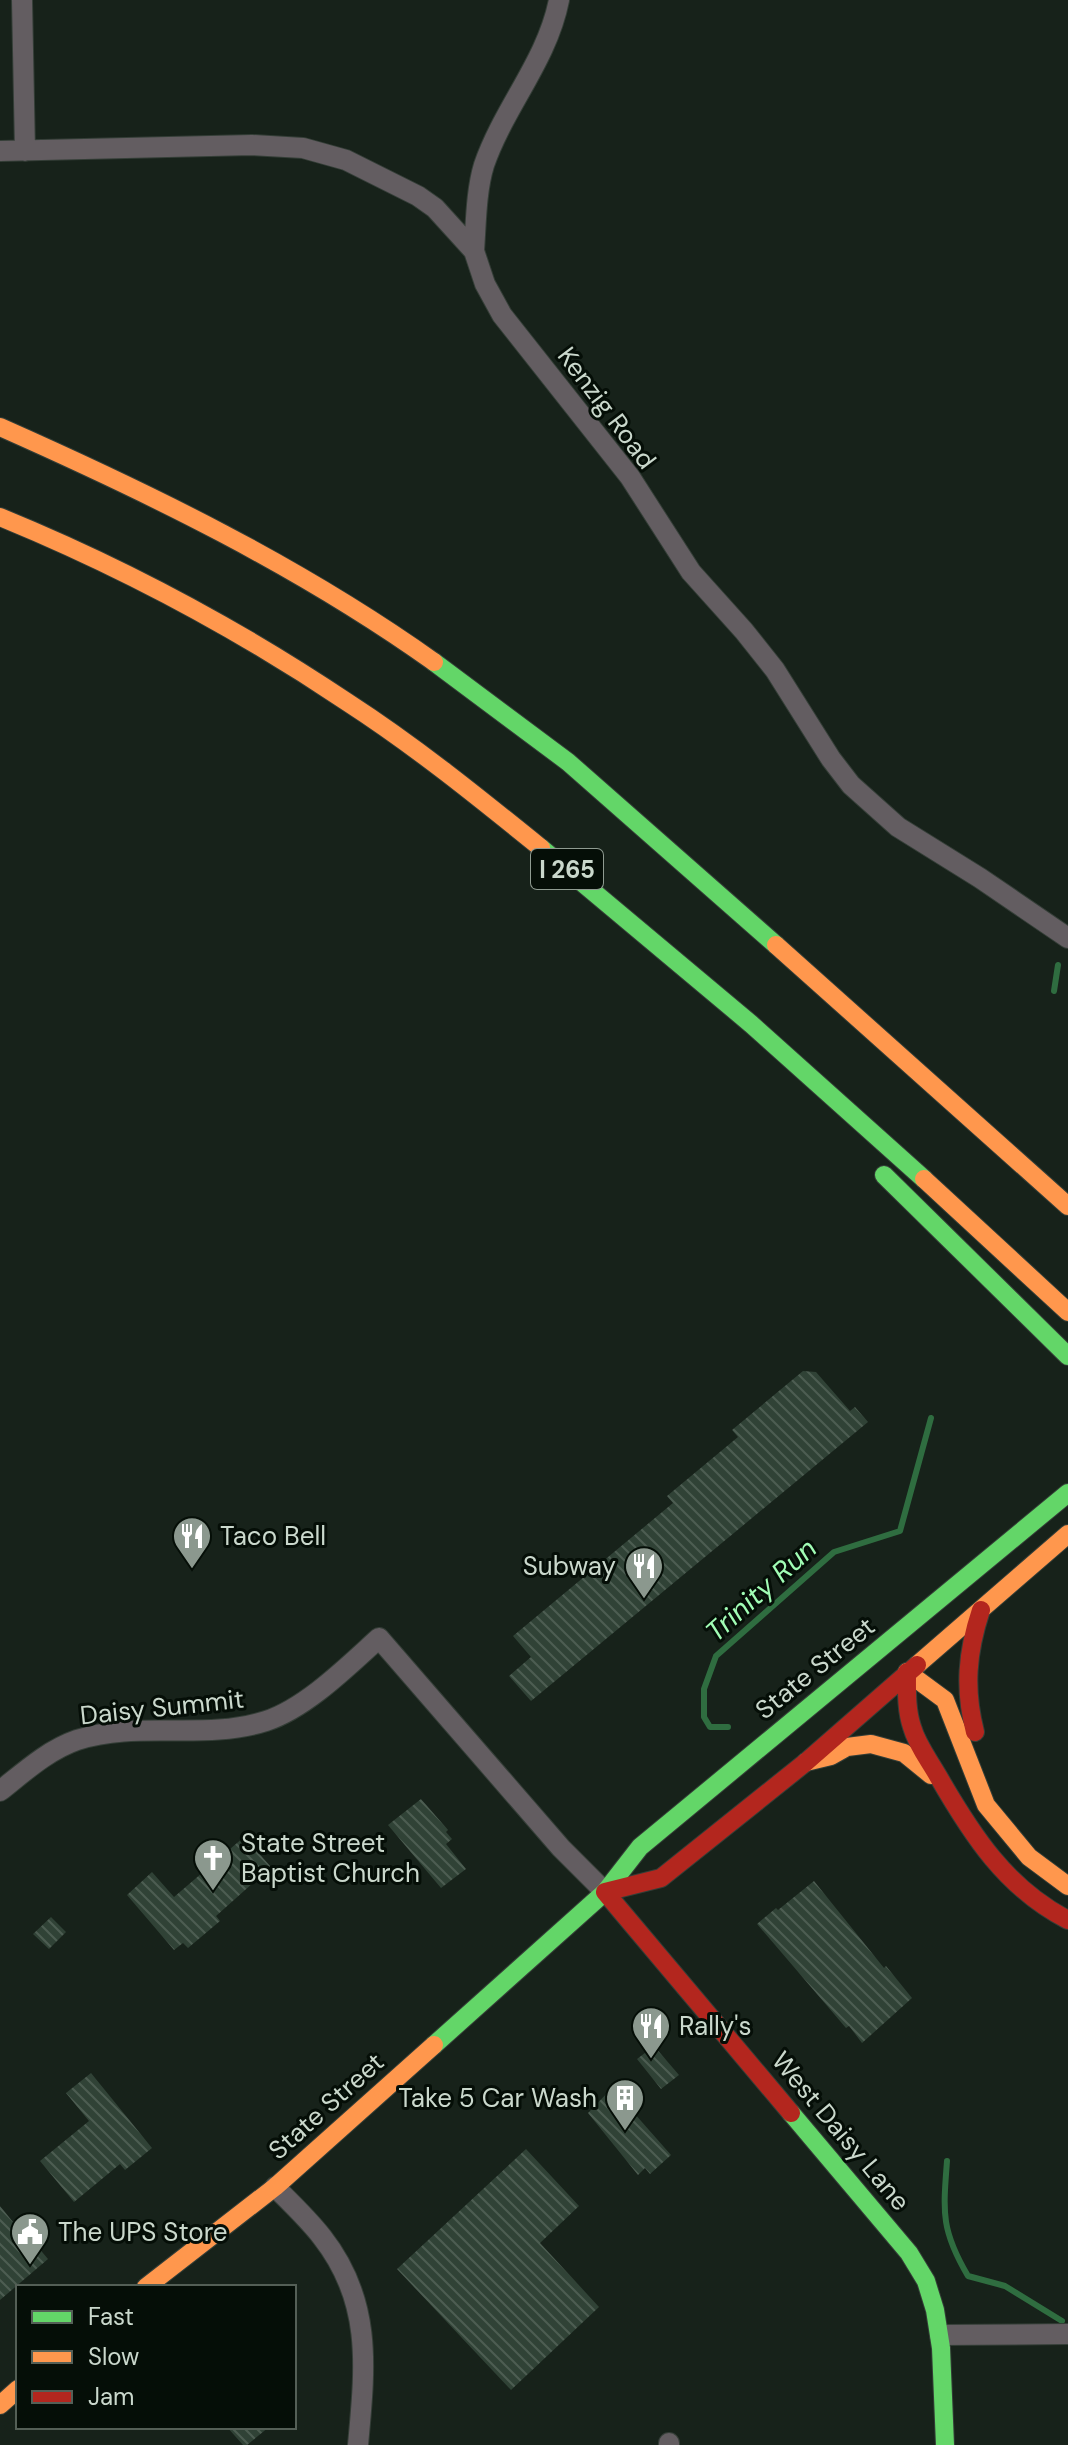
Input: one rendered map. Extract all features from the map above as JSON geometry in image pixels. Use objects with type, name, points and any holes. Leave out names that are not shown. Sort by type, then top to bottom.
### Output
[{"type":"main road","points":[[0,427],[157,498],[250,547],[385,627],[489,700],[553,748],[613,800],[1068,1206]]},
{"type":"main road","name":"I 265","points":[[0,517],[72,549],[203,615],[333,693],[453,778],[677,958],[1068,1312]]},
{"type":"main road","points":[[627,916],[813,1104]]},
{"type":"main road","points":[[868,1159],[1068,1356]]},
{"type":"main road","name":"State Street","points":[[149,2285],[275,2187],[605,1892],[640,1847],[1068,1493]]},
{"type":"main road","name":"State Street","points":[[605,1892],[661,1878],[806,1762],[1068,1534]]},
{"type":"main road","points":[[981,1610],[968,1645],[965,1687],[968,1710],[1006,1829]]},
{"type":"main road","points":[[884,1645],[907,1672],[945,1700],[986,1805],[1029,1857],[1068,1886]]},
{"type":"main road","points":[[907,1672],[908,1710],[914,1734],[959,1813]]},
{"type":"main road","points":[[806,1762],[831,1756],[847,1747],[866,1744],[899,1749],[924,1766],[980,1845],[1004,1872],[1032,1897],[1068,1920]]},
{"type":"main road","name":"West Daisy Lane","points":[[605,1892],[909,2253],[930,2288],[940,2335],[945,2445]]},
{"type":"main road","points":[[0,2405],[16,2391]]},
{"type":"street","points":[[22,0],[25,151]]},
{"type":"street","points":[[474,251],[483,167],[511,107],[546,45],[559,0]]},
{"type":"street","name":"Kenzig Road","points":[[0,151],[252,145],[303,148],[346,160],[418,196],[447,219],[474,251],[485,284],[502,315],[630,477],[691,572],[775,670],[851,785],[898,827],[1068,938]]},
{"type":"street","name":"Daisy Summit","points":[[0,1791],[40,1759],[77,1741],[140,1730],[227,1730],[268,1720],[295,1706],[379,1638],[561,1848],[605,1892]]},
{"type":"street","points":[[275,2187],[321,2236],[336,2257],[348,2278],[358,2307],[364,2370],[358,2445]]},
{"type":"street","points":[[940,2335],[1068,2334]]},
{"type":"building","points":[[803,1371],[816,1372],[850,1411],[855,1407],[868,1422],[531,1701],[509,1676],[531,1657],[513,1636],[673,1503],[667,1496],[738,1437],[732,1430]]},
{"type":"building","points":[[421,1799],[448,1830],[446,1832],[452,1839],[446,1844],[466,1869],[441,1888],[388,1825]]},
{"type":"building","name":"State Street Baptist Church","points":[[244,1837],[271,1867],[216,1916],[220,1921],[188,1948],[183,1943],[174,1950],[127,1895],[152,1872],[174,1897]]},
{"type":"building","points":[[814,1881],[912,1998],[862,2043],[757,1924]]},
{"type":"building","points":[[51,1917],[66,1932],[49,1949],[33,1934]]},
{"type":"building","name":"Rally's","points":[[654,2046],[679,2075],[661,2089],[637,2059]]},
{"type":"building","points":[[91,2073],[152,2148],[125,2170],[120,2164],[74,2202],[40,2161],[89,2121],[66,2093]]},
{"type":"building","name":"Take 5 Car Wash","points":[[612,2088],[671,2155],[650,2174],[645,2168],[638,2175],[588,2113]]},
{"type":"building","points":[[526,2149],[579,2206],[540,2243],[599,2307],[511,2390],[397,2269]]},
{"type":"building","points":[[0,2206],[48,2259],[0,2300]]},
{"type":"building","points":[[229,2429],[267,2429],[247,2445],[243,2445]]},
{"type":"waterway","name":"Trinity Run","points":[[1054,991],[1058,965]]},
{"type":"waterway","name":"Trinity Run","points":[[728,1727],[710,1727],[704,1717],[704,1689],[716,1656],[834,1552],[900,1531],[931,1418]]},
{"type":"waterway","name":"Trinity Run","points":[[947,2161],[945,2194],[948,2233],[968,2276],[1005,2286],[1062,2321]]},
{"type":"traffic: fast","points":[[434,662],[568,762],[776,945]]},
{"type":"traffic: fast","points":[[541,848],[751,1024],[924,1179]]},
{"type":"traffic: fast","points":[[884,1175],[1068,1356]]},
{"type":"traffic: fast","points":[[434,2045],[605,1892],[640,1847],[1068,1493]]},
{"type":"traffic: fast","points":[[791,2113],[909,2253],[926,2281],[935,2310],[941,2348],[945,2445]]},
{"type":"traffic: slow","points":[[0,427],[168,505],[277,563],[383,627],[434,662]]},
{"type":"traffic: slow","points":[[0,517],[135,578],[264,649],[397,736],[541,848]]},
{"type":"traffic: slow","points":[[776,945],[1068,1206]]},
{"type":"traffic: slow","points":[[924,1179],[1068,1312]]},
{"type":"traffic: slow","points":[[917,1665],[1068,1534]]},
{"type":"traffic: slow","points":[[907,1672],[945,1700],[986,1805],[1029,1857],[1068,1886]]},
{"type":"traffic: slow","points":[[806,1762],[831,1756],[847,1747],[871,1744],[904,1753],[931,1775]]},
{"type":"traffic: slow","points":[[149,2285],[275,2187],[434,2045]]},
{"type":"traffic: slow","points":[[0,2405],[16,2391]]},
{"type":"traffic: jam","points":[[975,1732],[968,1686],[973,1641],[981,1610]]},
{"type":"traffic: jam","points":[[605,1892],[661,1878],[806,1762],[917,1665]]},
{"type":"traffic: jam","points":[[907,1672],[908,1706],[914,1734],[964,1819],[1009,1876],[1046,1907],[1068,1920]]},
{"type":"traffic: jam","points":[[605,1892],[791,2113]]},
{"type":"place","name":"Taco Bell","points":[[192,1570]]},
{"type":"place","name":"Subway","points":[[644,1600]]},
{"type":"place","name":"State Street Baptist Church","points":[[213,1892]]},
{"type":"place","name":"Rally's","points":[[651,2060]]},
{"type":"place","name":"Take 5 Car Wash","points":[[625,2132]]},
{"type":"place","name":"The UPS Store","points":[[30,2266]]}]
